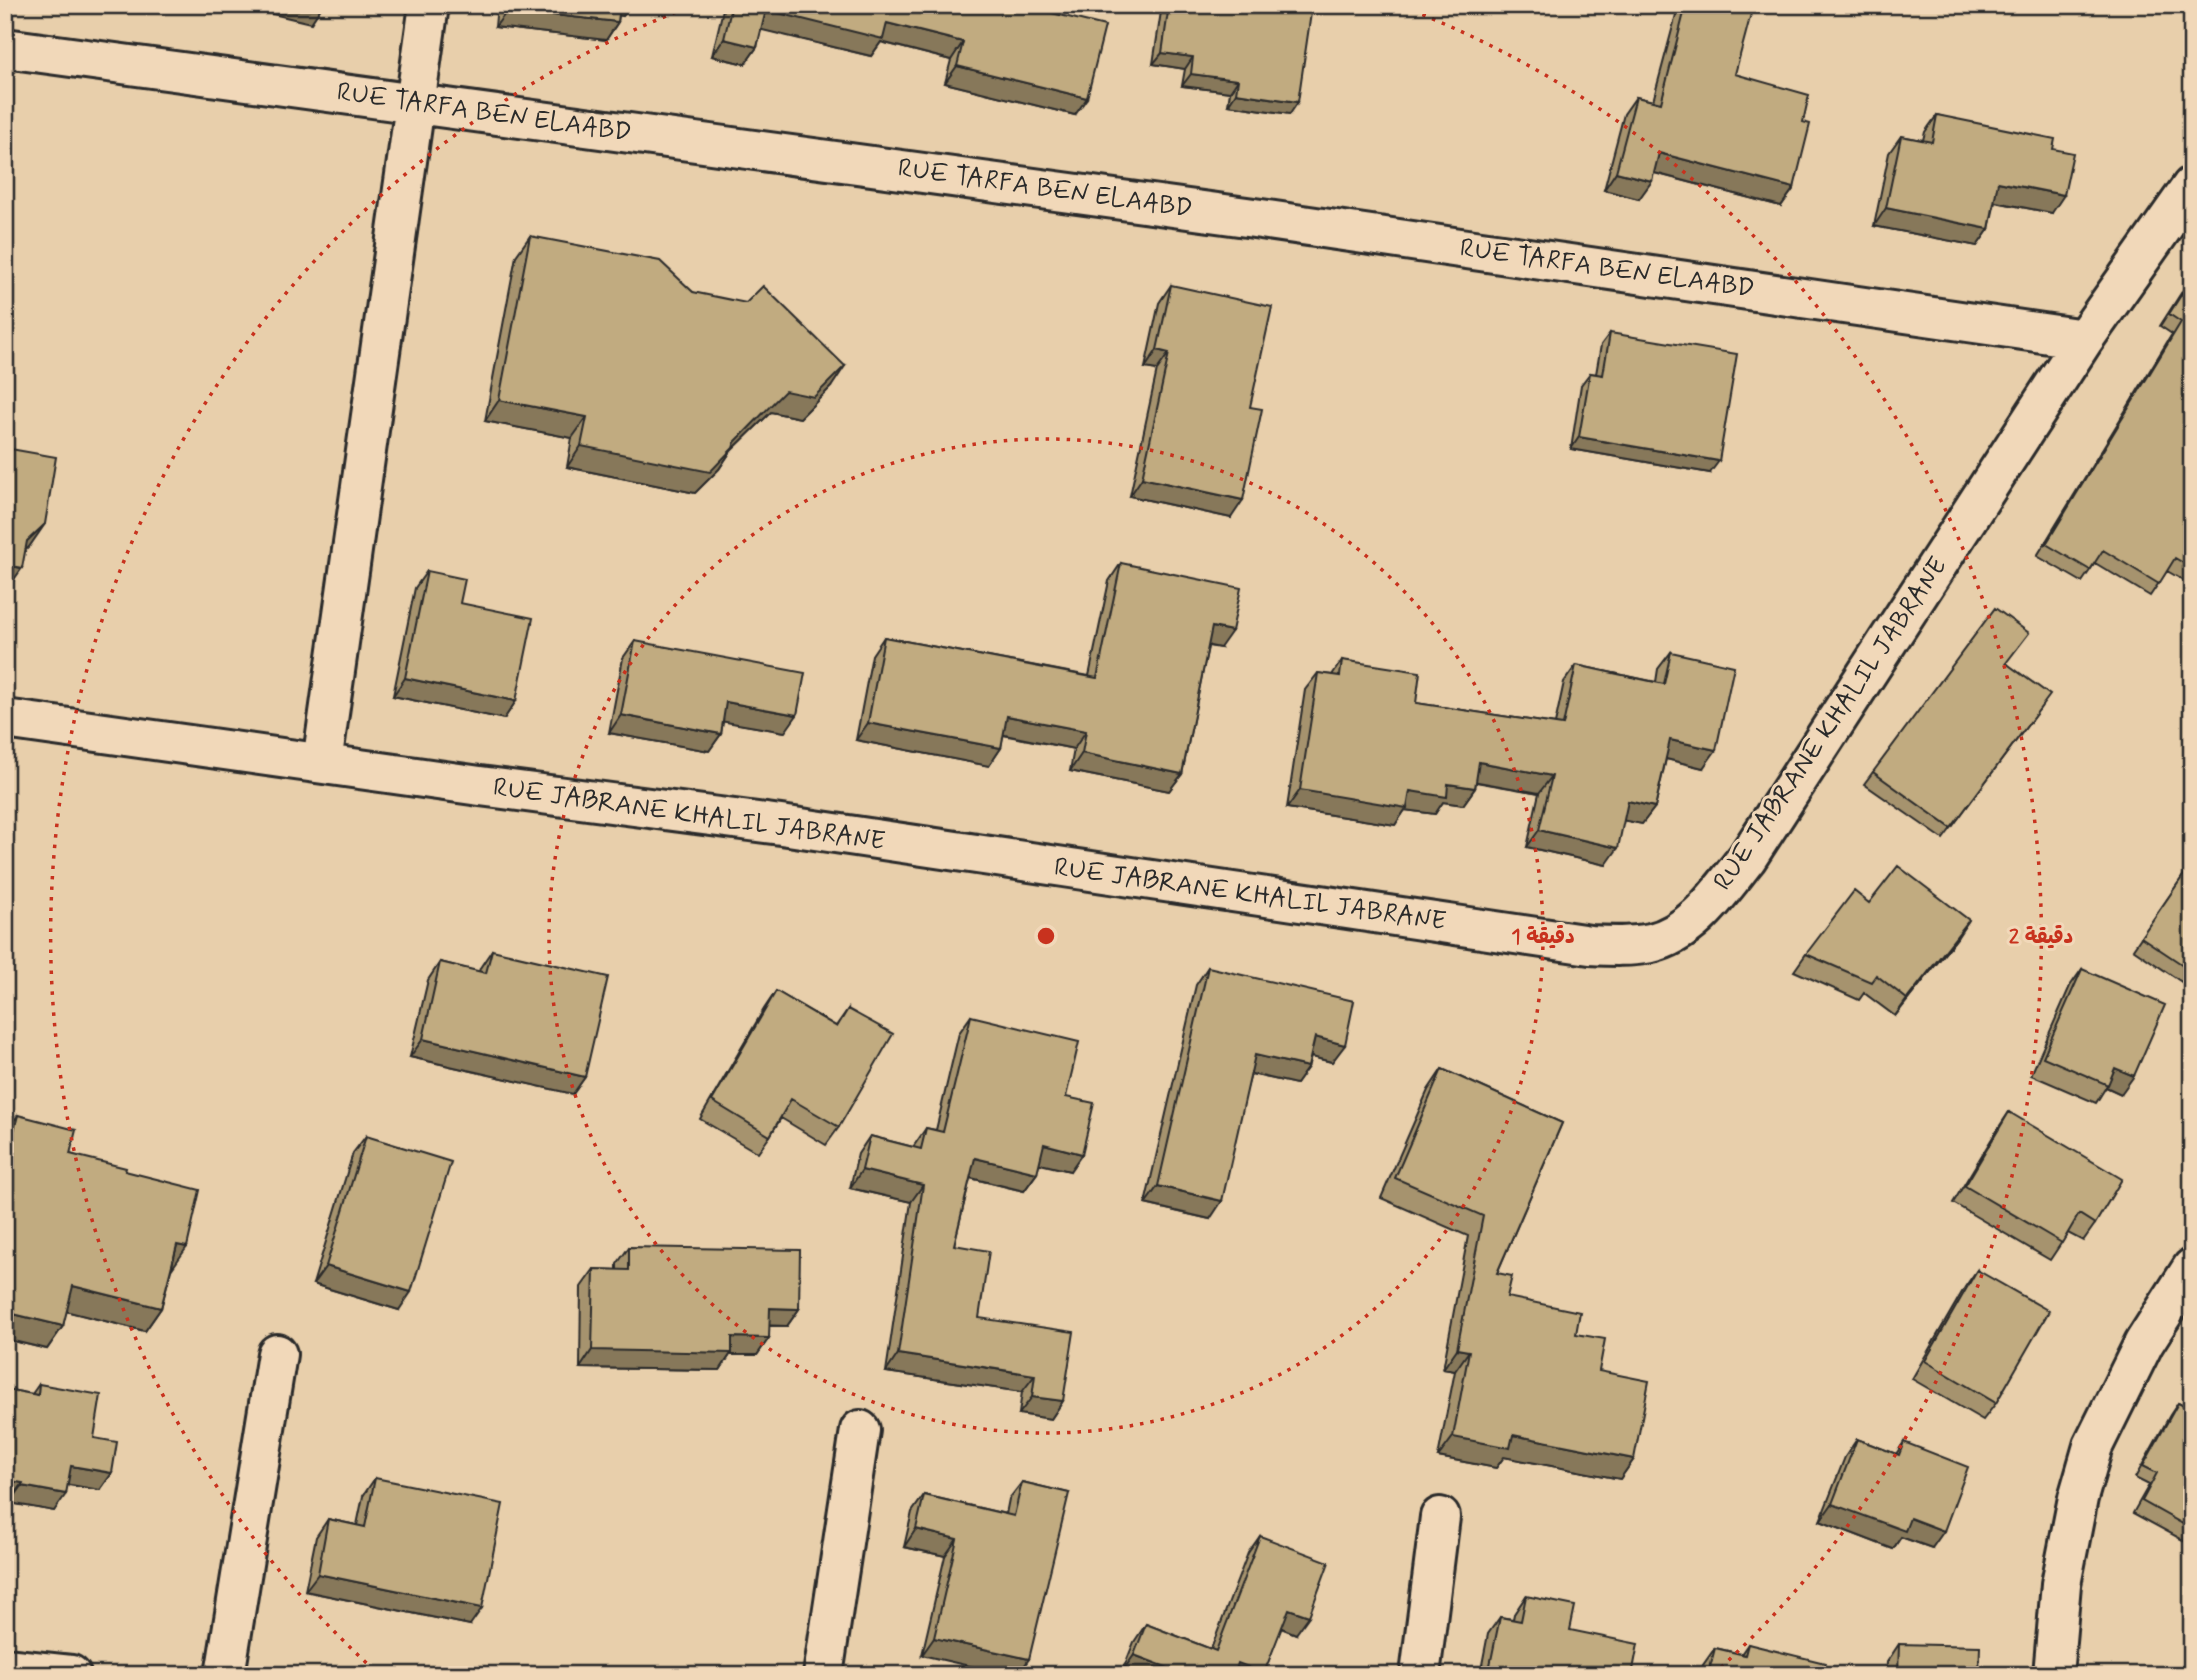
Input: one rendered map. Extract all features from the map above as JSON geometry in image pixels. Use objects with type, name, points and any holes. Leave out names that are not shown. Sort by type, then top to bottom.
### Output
[{"type":"street","points":[[322,763],[429,5]]},
{"type":"street","name":"RUE TARFA BEN ELAABD","points":[[5,48],[1254,218],[2084,339]]},
{"type":"street","name":"RUE JABRANE KHALIL JABRANE","points":[[5,719],[780,825],[1590,946],[1650,943],[1670,936],[1693,920],[1710,904],[1747,858],[2084,339],[2192,186]]},
{"type":"street","points":[[2053,1675],[2061,1584],[2078,1498],[2093,1446],[2144,1343],[2192,1268]]},
{"type":"street","points":[[225,1675],[277,1354]]},
{"type":"street","points":[[823,1675],[860,1430]]},
{"type":"street","points":[[1420,1675],[1440,1517]]},
{"type":"street","points":[[5,1668],[71,1675]]},
{"type":"building","points":[[508,5],[620,5],[618,22],[508,10]]},
{"type":"building","points":[[732,5],[1027,5],[1105,26],[1087,98],[957,66],[963,42],[887,23],[883,39],[766,10],[757,47],[724,39]]},
{"type":"building","points":[[1169,5],[1261,5],[1311,13],[1298,102],[1236,93],[1238,80],[1191,74],[1193,57],[1162,53]]},
{"type":"building","points":[[1686,5],[1733,5],[1752,10],[1735,74],[1809,95],[1803,122],[1810,124],[1794,188],[1659,153],[1652,181],[1616,172],[1636,97],[1661,103]]},
{"type":"building","points":[[1937,115],[2055,139],[2053,149],[2073,153],[2064,195],[1998,182],[1989,229],[1886,208],[1901,136],[1932,142]]},
{"type":"building","points":[[530,236],[660,261],[693,292],[746,303],[763,286],[845,366],[814,397],[785,391],[710,472],[581,446],[587,417],[499,400]]},
{"type":"building","points":[[2192,278],[2192,568],[2175,558],[2159,584],[2103,550],[2090,570],[2046,544],[2181,322],[2169,314]]},
{"type":"building","points":[[1171,285],[1272,307],[1250,407],[1262,409],[1243,500],[1142,478],[1169,353],[1157,350]]},
{"type":"building","points":[[1610,333],[1737,354],[1719,461],[1579,437],[1590,373],[1603,375]]},
{"type":"building","points":[[5,448],[56,457],[45,524],[27,541],[22,568],[5,565]]},
{"type":"building","points":[[1121,563],[1241,588],[1232,631],[1212,627],[1182,774],[1082,753],[1086,731],[1007,716],[1001,748],[868,723],[884,637],[1097,678]]},
{"type":"building","points":[[427,571],[465,579],[460,603],[533,618],[516,701],[405,678]]},
{"type":"building","points":[[1995,608],[2029,633],[2006,663],[2050,695],[1951,828],[1873,772]]},
{"type":"building","points":[[635,641],[805,673],[797,715],[726,702],[721,734],[621,715]]},
{"type":"building","points":[[1671,652],[1734,666],[1716,750],[1670,740],[1655,807],[1628,801],[1618,848],[1539,830],[1552,776],[1479,762],[1475,788],[1448,784],[1447,797],[1410,791],[1407,808],[1300,790],[1318,673],[1340,676],[1342,660],[1420,672],[1416,703],[1563,725],[1576,665],[1664,684]]},
{"type":"building","points":[[2192,863],[2192,971],[2141,937]]},
{"type":"building","points":[[1898,866],[1969,920],[1907,999],[1876,975],[1871,982],[1806,954],[1854,891],[1869,903]]},
{"type":"building","points":[[492,950],[608,977],[585,1077],[423,1039],[440,962],[486,973]]},
{"type":"building","points":[[1208,967],[1354,1001],[1345,1045],[1315,1037],[1308,1067],[1255,1055],[1222,1201],[1158,1186]]},
{"type":"building","points":[[2082,969],[2165,1005],[2134,1076],[2115,1068],[2108,1085],[2043,1057]]},
{"type":"building","points":[[776,991],[837,1027],[848,1009],[893,1034],[839,1127],[791,1099],[770,1136],[712,1101]]},
{"type":"building","points":[[971,1016],[1079,1042],[1066,1097],[1094,1103],[1082,1154],[1044,1144],[1037,1173],[975,1158],[954,1245],[989,1251],[979,1318],[1074,1332],[1063,1401],[1032,1397],[1035,1375],[898,1354],[923,1185],[862,1170],[870,1136],[921,1149],[926,1128],[943,1132]]},
{"type":"building","points":[[1442,1069],[1562,1123],[1497,1273],[1512,1276],[1507,1297],[1580,1312],[1576,1334],[1605,1339],[1599,1371],[1649,1381],[1634,1459],[1513,1435],[1510,1448],[1453,1437],[1469,1351],[1457,1349],[1483,1216],[1395,1178]]},
{"type":"building","points":[[2009,1112],[2122,1179],[2095,1224],[2079,1214],[2062,1243],[1965,1186]]},
{"type":"building","points":[[18,1115],[76,1130],[70,1154],[200,1190],[187,1247],[177,1245],[161,1308],[73,1286],[63,1326],[5,1312],[5,1166]]},
{"type":"building","points":[[366,1136],[451,1162],[411,1292],[326,1266]]},
{"type":"building","points":[[629,1247],[800,1250],[799,1309],[770,1308],[769,1338],[732,1337],[732,1353],[592,1350],[594,1269],[629,1270]]},
{"type":"building","points":[[1977,1270],[2049,1311],[1996,1403],[1925,1361]]},
{"type":"building","points":[[39,1384],[101,1395],[94,1438],[117,1442],[112,1473],[71,1466],[66,1494],[5,1480],[5,1389],[38,1395]]},
{"type":"building","points":[[2178,1403],[2192,1410],[2192,1529],[2142,1501],[2157,1473],[2143,1466]]},
{"type":"building","points":[[1857,1439],[1899,1455],[1904,1442],[1968,1467],[1944,1531],[1910,1518],[1905,1531],[1832,1504]]},
{"type":"building","points":[[375,1478],[503,1504],[482,1608],[318,1574],[328,1519],[365,1527]]},
{"type":"building","points":[[1022,1482],[1069,1493],[1029,1659],[934,1638],[957,1539],[916,1529],[924,1495],[1014,1516]]},
{"type":"building","points":[[1260,1536],[1329,1562],[1309,1616],[1289,1609],[1264,1673],[1238,1663],[1234,1675],[1187,1675],[1134,1655],[1146,1624],[1216,1651]]},
{"type":"building","points":[[1526,1596],[1575,1606],[1570,1630],[1638,1644],[1632,1675],[1488,1675],[1500,1617],[1521,1621]]},
{"type":"building","points":[[1748,1644],[1825,1663],[1822,1675],[1708,1675],[1715,1648],[1745,1655]]},
{"type":"building","points":[[1899,1644],[1980,1646],[1979,1675],[1898,1675]]}]
